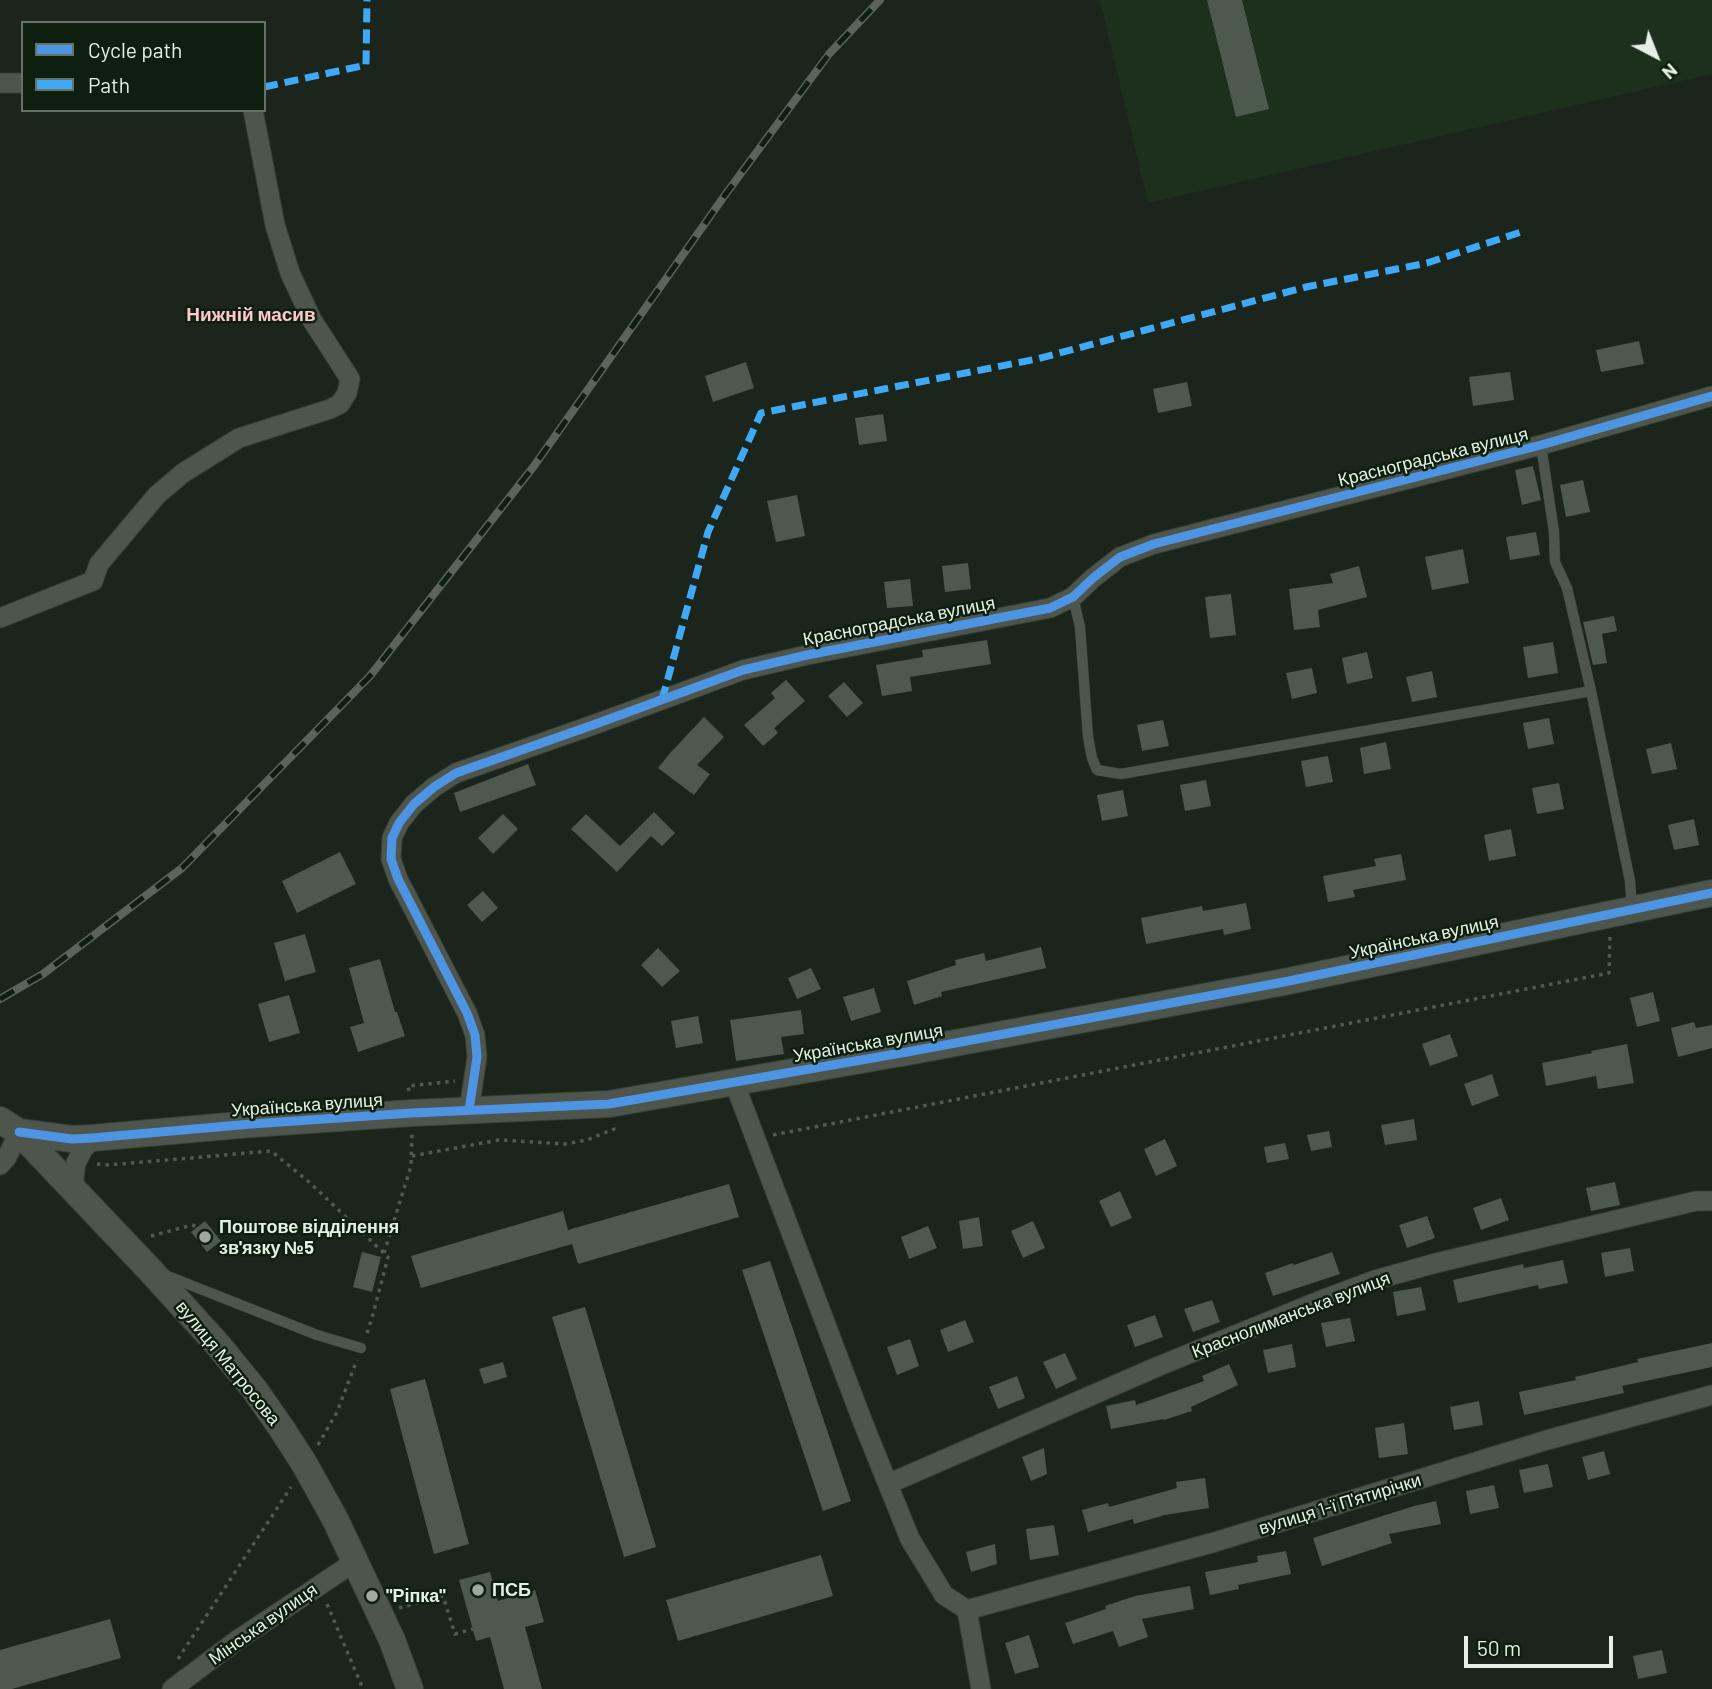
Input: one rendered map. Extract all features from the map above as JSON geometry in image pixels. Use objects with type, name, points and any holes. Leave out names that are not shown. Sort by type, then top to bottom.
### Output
[{"type":"street","points":[[0,83],[21,83]]},
{"type":"street","points":[[0,618],[93,581],[99,564],[158,495],[183,473],[239,438],[330,409],[340,404],[347,393],[350,379],[312,320],[290,273],[275,225],[253,112]]},
{"type":"street","name":"Красноградська вулиця","points":[[469,1110],[477,1056],[475,1035],[467,1013],[398,880],[391,859],[392,838],[399,822],[414,804],[456,773],[743,670],[1049,608],[1073,597],[1120,557],[1154,544],[1541,445],[1712,396]]},
{"type":"street","name":"Українська вулиця","points":[[9,1126],[72,1139],[92,1139],[412,1113],[609,1104],[1284,982],[1712,893]]},
{"type":"street","points":[[734,1083],[910,1539],[944,1595],[967,1610],[981,1689]]},
{"type":"street","points":[[0,1165],[7,1157],[9,1126]]},
{"type":"street","name":"вулиця Матросова","points":[[9,1126],[125,1243],[218,1345],[254,1389],[306,1465],[335,1519],[392,1640],[410,1689]]},
{"type":"street","points":[[75,1191],[76,1163],[92,1139]]},
{"type":"street","name":"Краснолиманська вулиця","points":[[887,1484],[1158,1366],[1376,1280],[1436,1263],[1696,1201],[1712,1201]]},
{"type":"street","name":"вулиця 1-ї П'ятирічки","points":[[967,1610],[1215,1542],[1547,1440],[1712,1395]]},
{"type":"street","name":"Мінська вулиця","points":[[172,1689],[356,1561]]},
{"type":"lane","points":[[1541,445],[1554,532],[1555,562],[1567,588],[1630,881],[1621,911]]},
{"type":"lane","points":[[1073,597],[1080,627],[1088,737],[1091,758],[1097,771],[1121,774],[1591,691]]},
{"type":"lane","points":[[149,1269],[317,1335],[361,1348]]},
{"type":"path","points":[[755,1138],[1609,974],[1621,911]]},
{"type":"path","points":[[408,1086],[474,1079]]},
{"type":"path","points":[[384,1253],[411,1166],[412,1113]]},
{"type":"path","points":[[412,1156],[499,1140],[565,1143],[587,1140],[614,1129]]},
{"type":"path","points":[[76,1163],[109,1165],[271,1151],[308,1181],[388,1257],[372,1318],[337,1412],[325,1435],[177,1660]]},
{"type":"path","points":[[125,1243],[192,1225],[198,1227]]},
{"type":"path","points":[[318,1585],[363,1689]]},
{"type":"path","points":[[372,1596],[390,1588],[399,1608],[443,1597],[455,1634],[473,1629]]},
{"type":"shaded area","points":[[1100,0],[1712,0],[1712,74],[1148,203]]},
{"type":"building","points":[[1207,0],[1242,0],[1269,109],[1236,117]]},
{"type":"building","points":[[1639,341],[1644,364],[1601,372],[1596,350]]},
{"type":"building","points":[[746,362],[754,388],[713,402],[705,376]]},
{"type":"building","points":[[1510,372],[1514,400],[1473,406],[1469,377]]},
{"type":"building","points":[[1187,382],[1192,406],[1158,413],[1153,389]]},
{"type":"building","points":[[883,414],[887,441],[859,445],[855,418]]},
{"type":"building","points":[[1533,466],[1541,500],[1522,505],[1515,470]]},
{"type":"building","points":[[1583,480],[1590,512],[1566,517],[1560,485]]},
{"type":"building","points":[[797,495],[805,536],[776,542],[767,501]]},
{"type":"building","points":[[1536,532],[1540,555],[1510,560],[1506,537]]},
{"type":"building","points":[[1463,549],[1469,583],[1432,590],[1425,557]]},
{"type":"building","points":[[968,563],[971,589],[945,592],[942,566]]},
{"type":"building","points":[[1359,566],[1367,597],[1318,610],[1320,627],[1294,630],[1289,589],[1333,583],[1330,574]]},
{"type":"building","points":[[910,579],[913,606],[887,608],[884,582]]},
{"type":"building","points":[[1231,594],[1236,635],[1210,638],[1205,597]]},
{"type":"building","points":[[1614,616],[1617,631],[1602,634],[1607,663],[1593,665],[1583,622]]},
{"type":"building","points":[[987,640],[991,664],[910,677],[912,691],[882,696],[876,665],[923,657],[922,650]]},
{"type":"building","points":[[1553,642],[1558,673],[1528,678],[1523,647]]},
{"type":"building","points":[[1367,652],[1373,678],[1347,684],[1342,658]]},
{"type":"building","points":[[1312,668],[1317,693],[1292,699],[1286,673]]},
{"type":"building","points":[[1432,671],[1437,697],[1412,702],[1406,677]]},
{"type":"building","points":[[786,680],[805,701],[774,728],[778,733],[763,746],[744,725],[775,698],[771,693]]},
{"type":"building","points":[[844,682],[863,703],[847,717],[828,696]]},
{"type":"building","points":[[704,717],[724,737],[697,765],[710,774],[694,795],[658,768]]},
{"type":"building","points":[[1549,718],[1554,744],[1528,749],[1523,723]]},
{"type":"building","points":[[1163,720],[1169,746],[1142,751],[1137,725]]},
{"type":"building","points":[[1386,742],[1391,769],[1364,774],[1360,748]]},
{"type":"building","points":[[1671,743],[1677,769],[1652,774],[1646,749]]},
{"type":"building","points":[[1328,756],[1333,782],[1306,787],[1301,761]]},
{"type":"building","points":[[528,764],[536,785],[460,812],[454,793]]},
{"type":"building","points":[[1206,780],[1211,806],[1185,811],[1180,785]]},
{"type":"building","points":[[1559,783],[1564,809],[1537,814],[1532,788]]},
{"type":"building","points":[[1123,790],[1128,816],[1102,821],[1097,795]]},
{"type":"building","points":[[654,812],[675,833],[662,846],[651,836],[617,872],[571,829],[586,814],[620,846]]},
{"type":"building","points":[[503,814],[518,829],[493,854],[478,838]]},
{"type":"building","points":[[1694,819],[1699,845],[1674,850],[1668,825]]},
{"type":"building","points":[[1511,829],[1516,856],[1489,861],[1484,835]]},
{"type":"building","points":[[340,852],[356,884],[297,913],[282,881]]},
{"type":"building","points":[[1401,854],[1406,880],[1353,890],[1355,897],[1328,902],[1323,876],[1376,866],[1374,859]]},
{"type":"building","points":[[483,891],[498,908],[482,922],[467,905]]},
{"type":"building","points":[[1246,903],[1251,929],[1224,935],[1223,929],[1146,944],[1141,918],[1202,906],[1203,911]]},
{"type":"building","points":[[305,934],[316,972],[285,981],[274,943]]},
{"type":"building","points":[[1041,947],[1046,968],[941,992],[942,996],[914,1005],[907,981],[956,965],[955,960],[984,953],[986,961]]},
{"type":"building","points":[[658,948],[680,971],[662,987],[641,965]]},
{"type":"building","points":[[380,959],[405,1036],[358,1052],[350,1027],[364,1023],[349,968]]},
{"type":"building","points":[[811,968],[821,989],[797,999],[788,978]]},
{"type":"building","points":[[874,988],[881,1012],[851,1021],[843,997]]},
{"type":"building","points":[[1653,992],[1660,1021],[1637,1027],[1630,998]]},
{"type":"building","points":[[289,995],[300,1033],[269,1042],[258,1004]]},
{"type":"building","points":[[801,1010],[804,1034],[781,1037],[784,1054],[736,1061],[730,1020]]},
{"type":"building","points":[[698,1016],[703,1043],[676,1048],[671,1021]]},
{"type":"building","points":[[1694,1022],[1696,1028],[1712,1025],[1712,1048],[1678,1057],[1671,1028]]},
{"type":"building","points":[[1450,1034],[1458,1056],[1430,1066],[1422,1044]]},
{"type":"building","points":[[1627,1044],[1634,1083],[1598,1089],[1596,1076],[1546,1086],[1542,1063]]},
{"type":"building","points":[[1492,1074],[1499,1096],[1472,1106],[1464,1084]]},
{"type":"building","points":[[1414,1119],[1417,1140],[1385,1145],[1381,1125]]},
{"type":"building","points":[[1329,1131],[1332,1147],[1311,1151],[1307,1135]]},
{"type":"building","points":[[1165,1139],[1177,1166],[1156,1176],[1144,1149]]},
{"type":"building","points":[[1285,1143],[1289,1159],[1267,1163],[1264,1147]]},
{"type":"building","points":[[1615,1182],[1620,1205],[1591,1211],[1586,1188]]},
{"type":"building","points":[[729,1184],[739,1217],[578,1264],[572,1244],[421,1288],[411,1256],[563,1211],[568,1230]]},
{"type":"building","points":[[1120,1191],[1132,1218],[1111,1227],[1099,1201]]},
{"type":"building","points":[[1501,1198],[1509,1220],[1481,1230],[1473,1208]]},
{"type":"building","points":[[1427,1216],[1435,1238],[1407,1248],[1399,1225]]},
{"type":"building","points":[[979,1217],[983,1246],[963,1249],[959,1221]]},
{"type":"building","points":[[205,1221],[221,1241],[207,1252],[191,1232]]},
{"type":"building","points":[[1033,1221],[1045,1248],[1023,1258],[1011,1231]]},
{"type":"building","points":[[928,1226],[937,1248],[909,1259],[901,1237]]},
{"type":"building","points":[[1630,1248],[1634,1271],[1605,1277],[1601,1253]]},
{"type":"building","points":[[362,1252],[381,1257],[372,1292],[353,1287]]},
{"type":"building","points":[[1332,1252],[1340,1274],[1273,1296],[1265,1273]]},
{"type":"building","points":[[1563,1260],[1568,1283],[1539,1289],[1538,1285],[1458,1303],[1453,1280],[1523,1264],[1524,1268]]},
{"type":"building","points":[[770,1261],[851,1501],[823,1511],[742,1270]]},
{"type":"building","points":[[1421,1287],[1426,1310],[1397,1316],[1393,1292]]},
{"type":"building","points":[[1212,1300],[1220,1322],[1193,1332],[1184,1309]]},
{"type":"building","points":[[585,1307],[656,1547],[624,1557],[552,1317]]},
{"type":"building","points":[[1155,1315],[1163,1337],[1135,1347],[1127,1325]]},
{"type":"building","points":[[1350,1318],[1355,1341],[1326,1347],[1321,1323]]},
{"type":"building","points":[[965,1320],[974,1342],[948,1352],[940,1330]]},
{"type":"building","points":[[910,1339],[919,1366],[897,1375],[887,1347]]},
{"type":"building","points":[[1712,1343],[1712,1367],[1622,1386],[1624,1393],[1524,1415],[1519,1392],[1576,1380],[1575,1377],[1638,1362],[1637,1359]]},
{"type":"building","points":[[1292,1344],[1296,1367],[1268,1373],[1263,1350]]},
{"type":"building","points":[[1065,1353],[1077,1379],[1056,1389],[1043,1362]]},
{"type":"building","points":[[503,1362],[507,1377],[484,1384],[479,1369]]},
{"type":"building","points":[[1229,1364],[1238,1385],[1191,1407],[1192,1411],[1164,1420],[1111,1429],[1106,1406],[1135,1400],[1136,1405],[1204,1381],[1202,1376]]},
{"type":"building","points":[[1017,1376],[1025,1398],[998,1409],[989,1387]]},
{"type":"building","points":[[425,1379],[469,1544],[434,1554],[390,1389]]},
{"type":"building","points":[[1479,1401],[1483,1425],[1454,1430],[1450,1407]]},
{"type":"building","points":[[1404,1423],[1408,1454],[1379,1458],[1375,1428]]},
{"type":"building","points":[[1044,1448],[1047,1474],[1031,1481],[1022,1457]]},
{"type":"building","points":[[1604,1451],[1610,1474],[1588,1480],[1582,1457]]},
{"type":"building","points":[[1548,1464],[1553,1487],[1524,1493],[1519,1470]]},
{"type":"building","points":[[1205,1478],[1209,1508],[1165,1515],[1134,1524],[1133,1519],[1088,1532],[1082,1510],[1108,1503],[1109,1507],[1177,1488],[1176,1482]]},
{"type":"building","points":[[1494,1485],[1499,1508],[1470,1514],[1466,1491]]},
{"type":"building","points":[[1436,1501],[1441,1524],[1389,1534],[1392,1543],[1322,1566],[1313,1538]]},
{"type":"building","points":[[1054,1525],[1059,1555],[1030,1560],[1026,1529]]},
{"type":"building","points":[[995,1544],[997,1564],[971,1572],[966,1552]]},
{"type":"building","points":[[1286,1551],[1291,1574],[1238,1585],[1239,1589],[1210,1595],[1205,1572],[1258,1562],[1257,1556]]},
{"type":"building","points":[[821,1555],[833,1596],[678,1641],[666,1600]]},
{"type":"building","points":[[490,1572],[498,1601],[535,1590],[544,1622],[525,1627],[542,1689],[504,1689],[490,1637],[476,1641],[459,1580]]},
{"type":"building","points":[[1190,1586],[1194,1609],[1142,1619],[1148,1637],[1119,1647],[1113,1631],[1073,1644],[1065,1623],[1135,1596]]},
{"type":"building","points":[[110,1619],[121,1658],[12,1689],[0,1689],[0,1650]]},
{"type":"building","points":[[1029,1635],[1039,1667],[1015,1674],[1005,1643]]},
{"type":"building","points":[[1662,1650],[1667,1673],[1638,1679],[1633,1656]]},
{"type":"railway","points":[[0,999],[43,974],[182,868],[370,676],[534,466],[725,195],[829,54],[880,0]]},
{"type":"marked path","points":[[266,87],[366,65],[367,0]]},
{"type":"marked path","points":[[662,700],[708,532],[761,413],[1037,359],[1306,287],[1427,263],[1524,231]]},
{"type":"cycle path","points":[[469,1110],[477,1057],[475,1035],[467,1013],[398,879],[391,859],[392,838],[399,823],[414,804],[456,773],[743,670],[1050,608],[1073,597],[1120,557],[1154,544],[1541,445],[1712,396]]},
{"type":"cycle path","points":[[19,1132],[72,1139],[412,1113],[609,1104],[1284,982],[1712,893]]},
{"type":"place","name":"Поштове відділення зв'язку №5","points":[[205,1237]]},
{"type":"place","name":"ПСБ","points":[[478,1590]]},
{"type":"place","name":"\"Ріпка\"","points":[[372,1596]]},
{"type":"district","name":"Нижній масив","points":[[251,315]]}]
